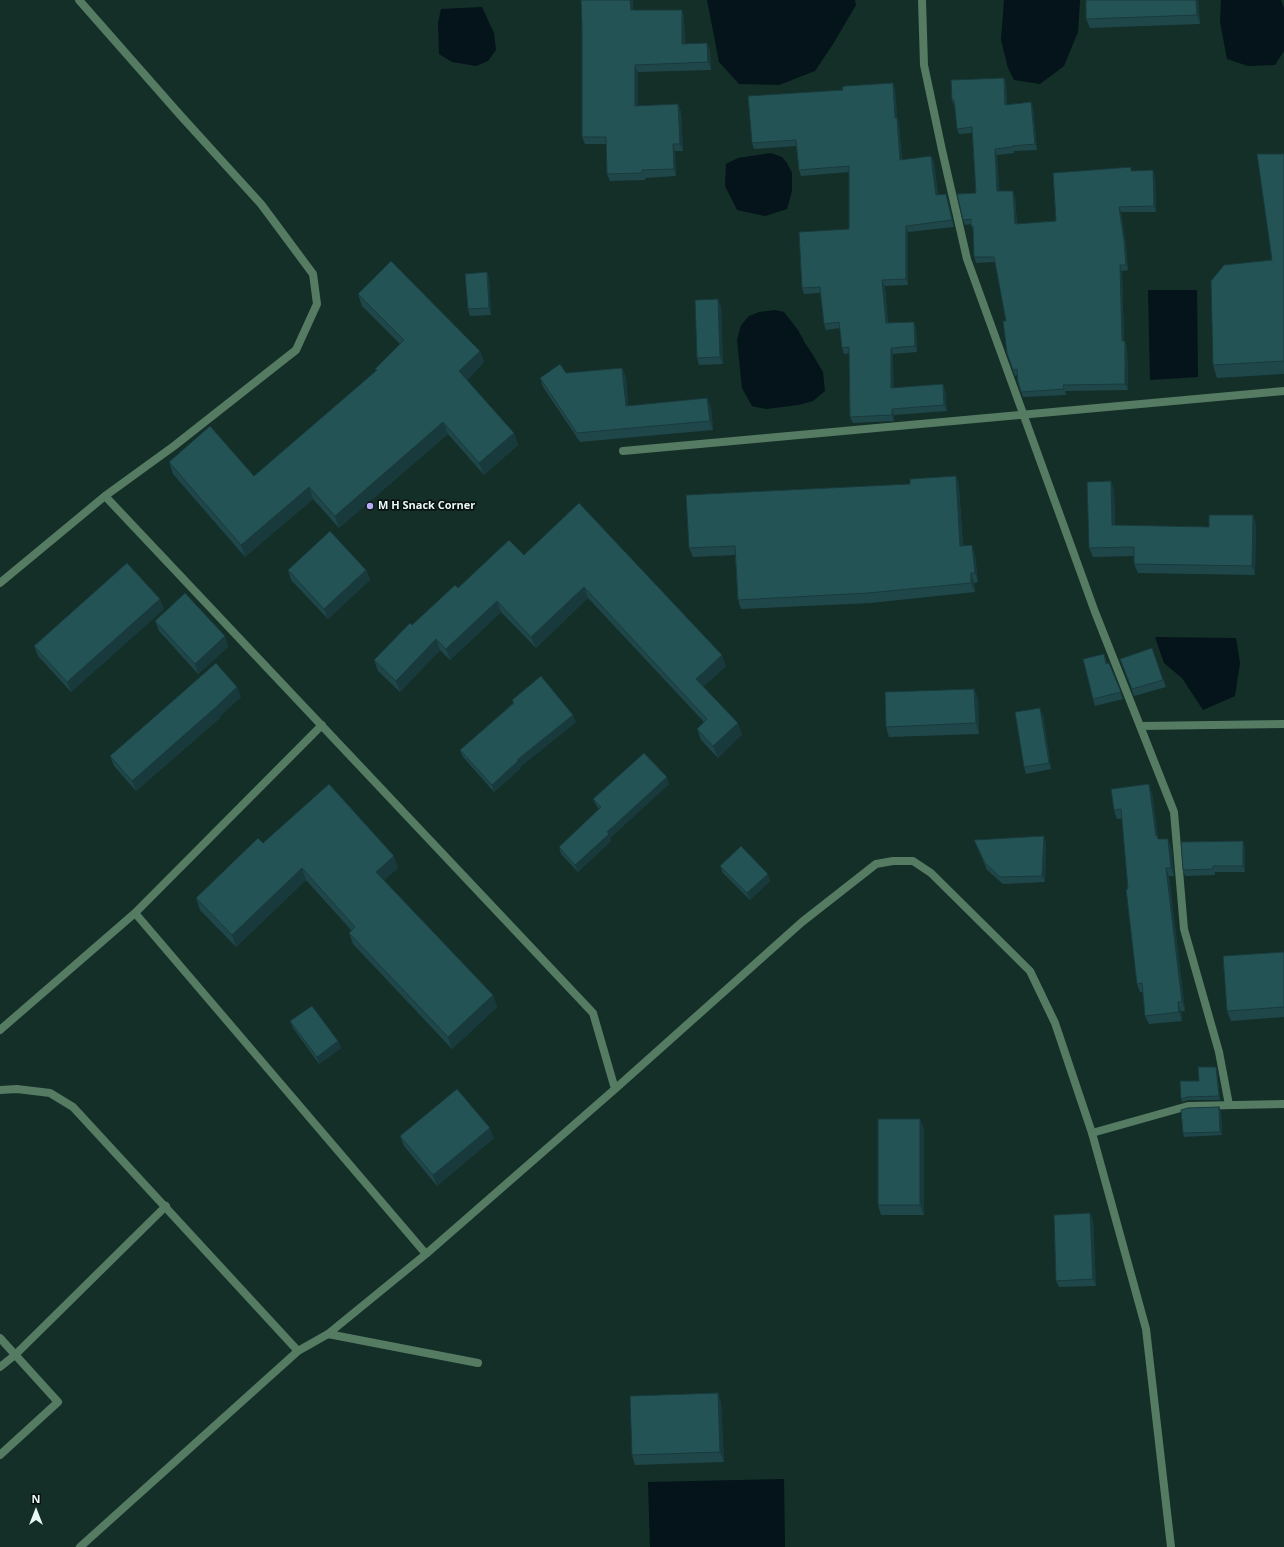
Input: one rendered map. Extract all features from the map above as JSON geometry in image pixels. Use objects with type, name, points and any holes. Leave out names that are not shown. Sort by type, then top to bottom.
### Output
[{"type":"street","points":[[0,584],[105,496],[174,446],[296,350],[317,304],[313,274],[261,204],[79,0]]},
{"type":"street","points":[[922,0],[924,65],[967,259],[1095,612],[1174,812],[1184,929],[1219,1052],[1229,1105]]},
{"type":"street","points":[[623,451],[1284,391]]},
{"type":"street","points":[[105,496],[593,1013],[615,1090]]},
{"type":"street","points":[[1140,726],[1284,724]]},
{"type":"street","points":[[0,1030],[135,913],[322,725]]},
{"type":"street","points":[[80,1547],[298,1350],[328,1334],[426,1254],[615,1090],[802,922],[876,864],[893,861],[913,861],[931,873],[1030,971],[1055,1024],[1092,1133],[1146,1329],[1171,1547]]},
{"type":"street","points":[[135,913],[426,1254]]},
{"type":"street","points":[[0,1090],[50,1093],[73,1107],[298,1350]]},
{"type":"street","points":[[1092,1133],[1188,1106],[1284,1104]]},
{"type":"street","points":[[0,1367],[15,1355],[166,1206]]},
{"type":"street","points":[[328,1334],[478,1363]]},
{"type":"street","points":[[0,1338],[58,1402],[0,1455]]},
{"type":"shaded area","points":[[707,0],[855,0],[856,5],[815,71],[779,85],[739,84],[719,62]]},
{"type":"shaded area","points":[[1004,0],[1080,0],[1078,32],[1064,66],[1040,84],[1014,80],[1008,68],[1001,40]]},
{"type":"shaded area","points":[[1221,0],[1281,0],[1284,8],[1284,51],[1275,65],[1248,66],[1227,59],[1220,22]]},
{"type":"shaded area","points":[[482,7],[494,33],[496,50],[488,61],[476,66],[452,62],[439,54],[438,23],[441,9]]},
{"type":"shaded area","points":[[771,153],[782,157],[792,173],[792,191],[787,209],[765,216],[737,210],[725,186],[726,164],[738,158]]},
{"type":"shaded area","points":[[1148,290],[1197,290],[1198,377],[1150,380]]},
{"type":"shaded area","points":[[775,310],[784,312],[798,330],[823,372],[825,391],[813,401],[798,405],[766,409],[752,406],[742,388],[737,340],[741,325],[749,316],[759,312]]},
{"type":"shaded area","points":[[1155,637],[1236,638],[1240,663],[1235,696],[1203,710],[1182,678],[1164,663]]},
{"type":"shaded area","points":[[784,1479],[785,1547],[650,1547],[648,1482]]},
{"type":"building","points":[[581,0],[630,0],[631,10],[682,10],[682,44],[707,43],[708,62],[635,65],[635,106],[678,104],[680,144],[673,144],[674,169],[642,170],[642,173],[607,174],[606,137],[582,137]]},
{"type":"building","points":[[1086,0],[1196,0],[1197,15],[1086,19]]},
{"type":"building","points":[[1004,78],[1005,105],[1031,102],[1035,144],[995,149],[997,191],[1013,191],[1015,224],[1056,221],[1053,173],[1131,167],[1131,171],[1153,170],[1154,206],[1119,207],[1126,265],[1120,265],[1122,341],[1125,341],[1125,384],[1063,385],[1064,389],[1021,392],[1018,382],[1017,369],[1013,370],[1007,353],[1003,321],[1006,321],[994,257],[974,257],[973,226],[971,226],[971,219],[963,220],[957,194],[976,193],[972,127],[957,129],[954,100],[952,100],[951,80]]},
{"type":"building","points":[[893,83],[900,160],[931,156],[936,195],[946,194],[952,220],[906,226],[906,279],[882,280],[886,323],[914,322],[915,346],[891,348],[891,388],[943,384],[944,405],[892,409],[892,415],[850,417],[849,347],[842,348],[839,322],[824,324],[820,287],[802,288],[799,232],[849,229],[849,166],[799,170],[796,140],[752,143],[748,96],[843,90],[842,87],[845,86]]},
{"type":"building","points":[[1257,154],[1284,154],[1284,361],[1213,365],[1211,281],[1224,265],[1272,260]]},
{"type":"building","points":[[391,261],[480,351],[459,371],[514,433],[479,463],[443,422],[335,516],[309,487],[241,545],[169,462],[210,426],[254,476],[377,370],[375,369],[404,340],[358,294]]},
{"type":"building","points":[[487,272],[489,308],[468,309],[465,274]]},
{"type":"building","points":[[718,299],[720,357],[697,358],[695,300]]},
{"type":"building","points":[[560,364],[566,373],[622,368],[626,406],[707,398],[710,421],[577,433],[540,378]]},
{"type":"building","points":[[956,476],[960,546],[972,545],[975,573],[971,573],[971,583],[868,593],[738,600],[735,546],[689,548],[686,495],[910,484],[910,479]]},
{"type":"building","points":[[1111,481],[1112,525],[1209,527],[1209,515],[1253,515],[1252,566],[1134,564],[1134,547],[1089,548],[1087,482]]},
{"type":"building","points":[[579,503],[722,655],[696,679],[738,723],[713,746],[697,729],[707,719],[584,587],[531,637],[497,601],[446,649],[436,639],[396,681],[374,660],[410,623],[412,625],[455,585],[458,588],[509,540],[524,555]]},
{"type":"building","points":[[330,531],[366,570],[324,609],[288,570]]},
{"type":"building","points":[[127,563],[160,599],[67,682],[34,646]]},
{"type":"building","points":[[185,593],[225,636],[195,664],[155,621]]},
{"type":"building","points":[[1152,648],[1163,680],[1132,689],[1120,659]]},
{"type":"building","points":[[1104,654],[1106,664],[1109,663],[1121,692],[1093,699],[1083,659]]},
{"type":"building","points":[[216,663],[237,687],[132,781],[110,756]]},
{"type":"building","points":[[541,676],[573,715],[517,760],[518,761],[492,785],[460,750],[514,703],[512,700]]},
{"type":"building","points":[[974,689],[976,723],[886,727],[885,692]]},
{"type":"building","points":[[1040,708],[1049,763],[1024,767],[1015,712]]},
{"type":"building","points":[[644,753],[667,777],[607,832],[609,834],[575,865],[559,847],[601,807],[593,799]]},
{"type":"building","points":[[329,784],[394,856],[376,872],[493,995],[448,1037],[349,933],[355,927],[302,868],[232,935],[196,898],[258,838],[263,843]]},
{"type":"building","points":[[1149,784],[1156,836],[1157,835],[1158,839],[1168,839],[1171,868],[1166,868],[1182,1002],[1178,1002],[1179,1012],[1145,1016],[1142,983],[1137,984],[1126,889],[1128,889],[1121,809],[1114,810],[1111,789]]},
{"type":"building","points":[[1044,836],[1042,876],[1000,877],[985,863],[974,840]]},
{"type":"building","points":[[1243,841],[1243,866],[1213,866],[1213,869],[1183,870],[1181,842]]},
{"type":"building","points":[[741,846],[768,874],[747,893],[720,866]]},
{"type":"building","points":[[1284,952],[1284,1007],[1227,1011],[1223,956]]},
{"type":"building","points":[[312,1006],[338,1041],[317,1057],[290,1021]]},
{"type":"building","points":[[1198,1067],[1216,1067],[1219,1096],[1187,1097],[1181,1099],[1180,1081],[1199,1081]]},
{"type":"building","points":[[457,1089],[490,1128],[433,1175],[400,1136]]},
{"type":"building","points":[[1219,1107],[1220,1132],[1183,1133],[1181,1110],[1188,1108]]},
{"type":"building","points":[[878,1119],[920,1119],[920,1205],[878,1205]]},
{"type":"building","points":[[1090,1213],[1093,1279],[1056,1281],[1054,1215]]},
{"type":"building","points":[[718,1393],[720,1452],[632,1455],[630,1396]]},
{"type":"place","name":"M H Snack Corner","points":[[370,506]]}]
